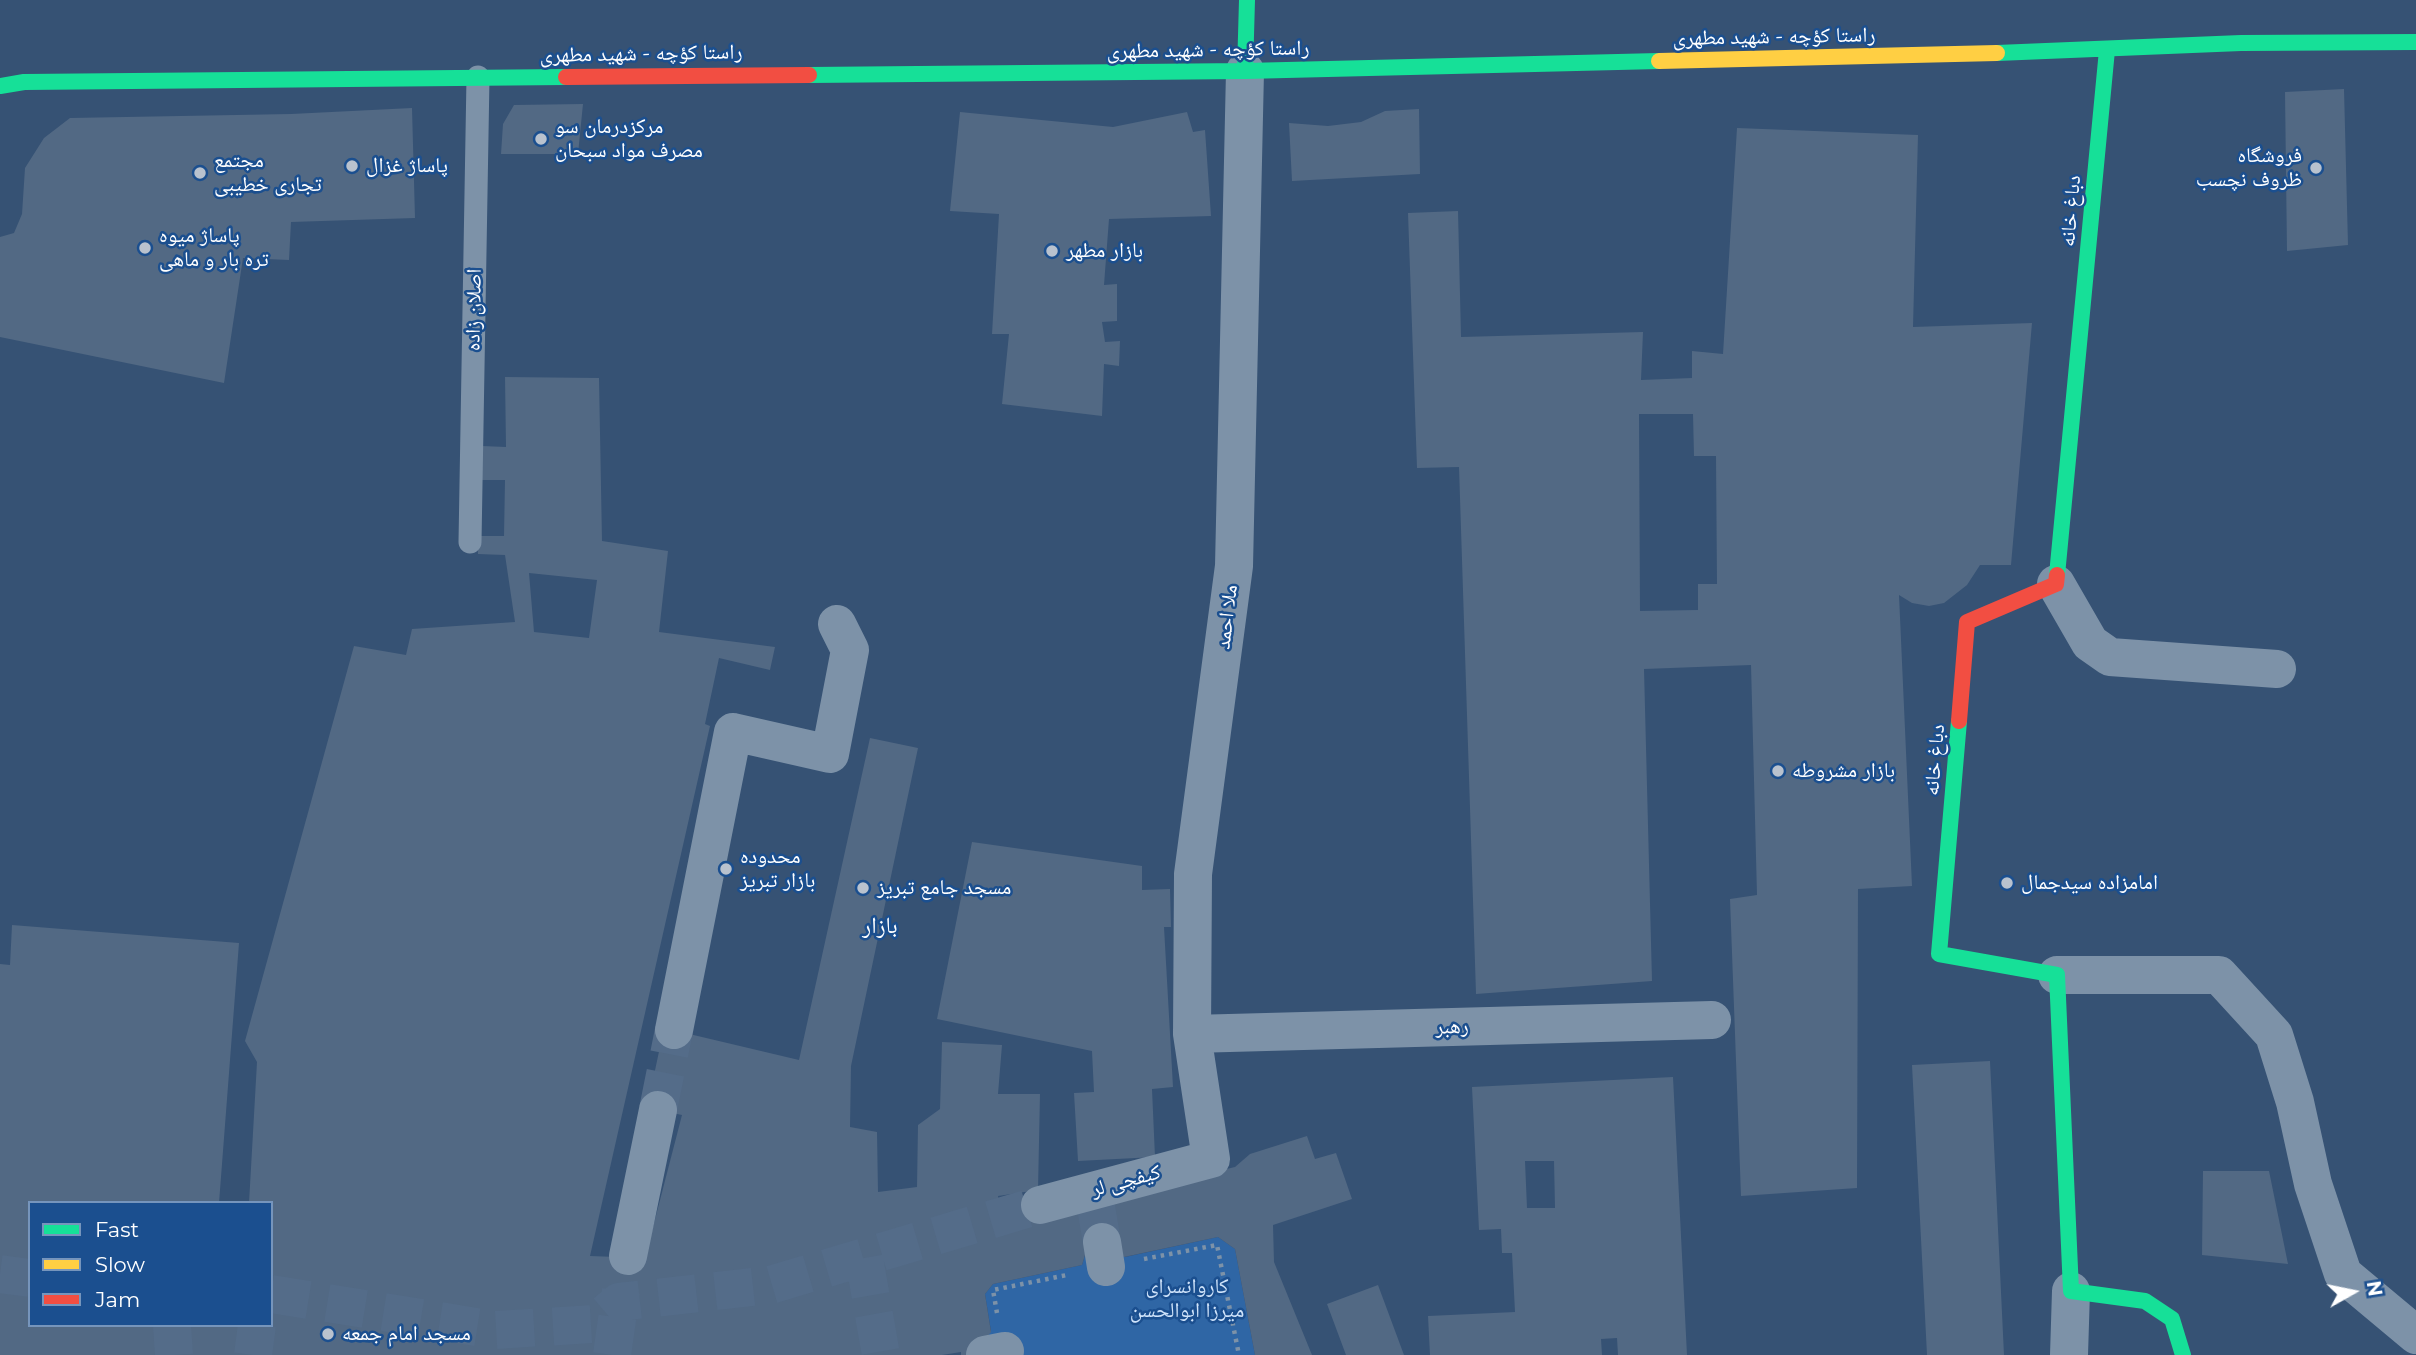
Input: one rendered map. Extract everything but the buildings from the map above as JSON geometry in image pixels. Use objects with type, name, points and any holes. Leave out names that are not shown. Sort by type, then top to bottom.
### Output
[{"type":"main road","points":[[1245,71],[1247,0]]},
{"type":"main road","name":"راستا کؤچه - شهید مطهری","points":[[0,86],[24,82],[1245,71],[2107,50],[2241,43],[2416,42]]},
{"type":"main road","name":"دباغ خانه","points":[[2057,975],[1939,954],[1967,622],[2056,584],[2107,50]]},
{"type":"main road","points":[[2057,975],[2071,1291],[2145,1301],[2172,1319],[2183,1355]]},
{"type":"street","name":"ملا احمد","points":[[1211,1159],[1192,1034],[1193,874],[1234,566],[1245,71]]},
{"type":"street","points":[[2056,584],[2090,643],[2110,657],[2277,668]]},
{"type":"street","points":[[674,1030],[733,732],[830,754],[850,650],[837,624]]},
{"type":"street","points":[[2057,975],[2219,975],[2274,1035],[2295,1102],[2313,1184],[2343,1274],[2416,1335]]},
{"type":"street","name":"رهبر","points":[[1192,1034],[1712,1020]]},
{"type":"street","points":[[628,1256],[658,1110]]},
{"type":"street","name":"کیفچی لر","points":[[1040,1205],[1094,1195],[1211,1159]]},
{"type":"street","points":[[2069,1355],[2071,1291]]},
{"type":"lane","name":"اصلان زاده","points":[[470,542],[478,77]]},
{"type":"green space","name":"کاروانسرای میرزا ابوالحسن","points":[[1218,1237],[1235,1249],[1255,1355],[982,1355],[981,1345],[991,1331],[985,1294],[993,1284],[1082,1265],[1088,1245],[1110,1241],[1125,1257]]},
{"type":"tunnel","points":[[658,1110],[674,1030]]},
{"type":"tunnel","points":[[1095,1201],[1102,1242]]},
{"type":"tunnel","points":[[273,1294],[495,1330],[593,1324],[619,1302],[770,1285],[1040,1205]]},
{"type":"tunnel","points":[[864,1258],[881,1355]]},
{"type":"tunnel","points":[[0,1274],[28,1278]]},
{"type":"tunnel","points":[[612,1355],[621,1291]]},
{"type":"tunnel","points":[[172,1327],[174,1355]]},
{"type":"tunnel","points":[[253,1355],[257,1327]]},
{"type":"traffic: fast","points":[[1245,71],[1247,0]]},
{"type":"traffic: fast","points":[[1997,53],[2241,43],[2416,42]]},
{"type":"traffic: fast","points":[[2057,575],[2107,50]]},
{"type":"traffic: fast","points":[[809,75],[1245,71],[1659,61]]},
{"type":"traffic: fast","points":[[0,86],[24,82],[566,77]]},
{"type":"traffic: fast","points":[[1959,721],[1939,954],[2057,975],[2071,1291],[2145,1301],[2172,1319],[2183,1355]]},
{"type":"traffic: slow","points":[[1659,61],[1997,53]]},
{"type":"traffic: jam","points":[[566,77],[809,75]]},
{"type":"traffic: jam","points":[[1959,721],[1967,622],[2056,584],[2057,575]]},
{"type":"place","name":"مرکزدرمان سو مصرف مواد سبحان","points":[[541,139]]},
{"type":"place","name":"پاساژ غزال","points":[[352,166]]},
{"type":"place","name":"فروشگاه ظروف نچسب","points":[[2316,168]]},
{"type":"place","name":"مجتمع تجاری خطیبی","points":[[200,173]]},
{"type":"place","name":"پاساژ میوه تره بار و ماهی","points":[[145,248]]},
{"type":"place","name":"بازار مطهر","points":[[1052,251]]},
{"type":"place","name":"بازار مشروطه","points":[[1778,771]]},
{"type":"place","name":"محدوده بازار تبریز","points":[[726,869]]},
{"type":"place","name":"امامزاده سیدجمال","points":[[2007,883]]},
{"type":"place","name":"مسجد جامع تبریز","points":[[863,888]]},
{"type":"place","name":"مسجد امام جمعه","points":[[328,1334]]},
{"type":"district","name":"بازار","points":[[880,926]]}]
